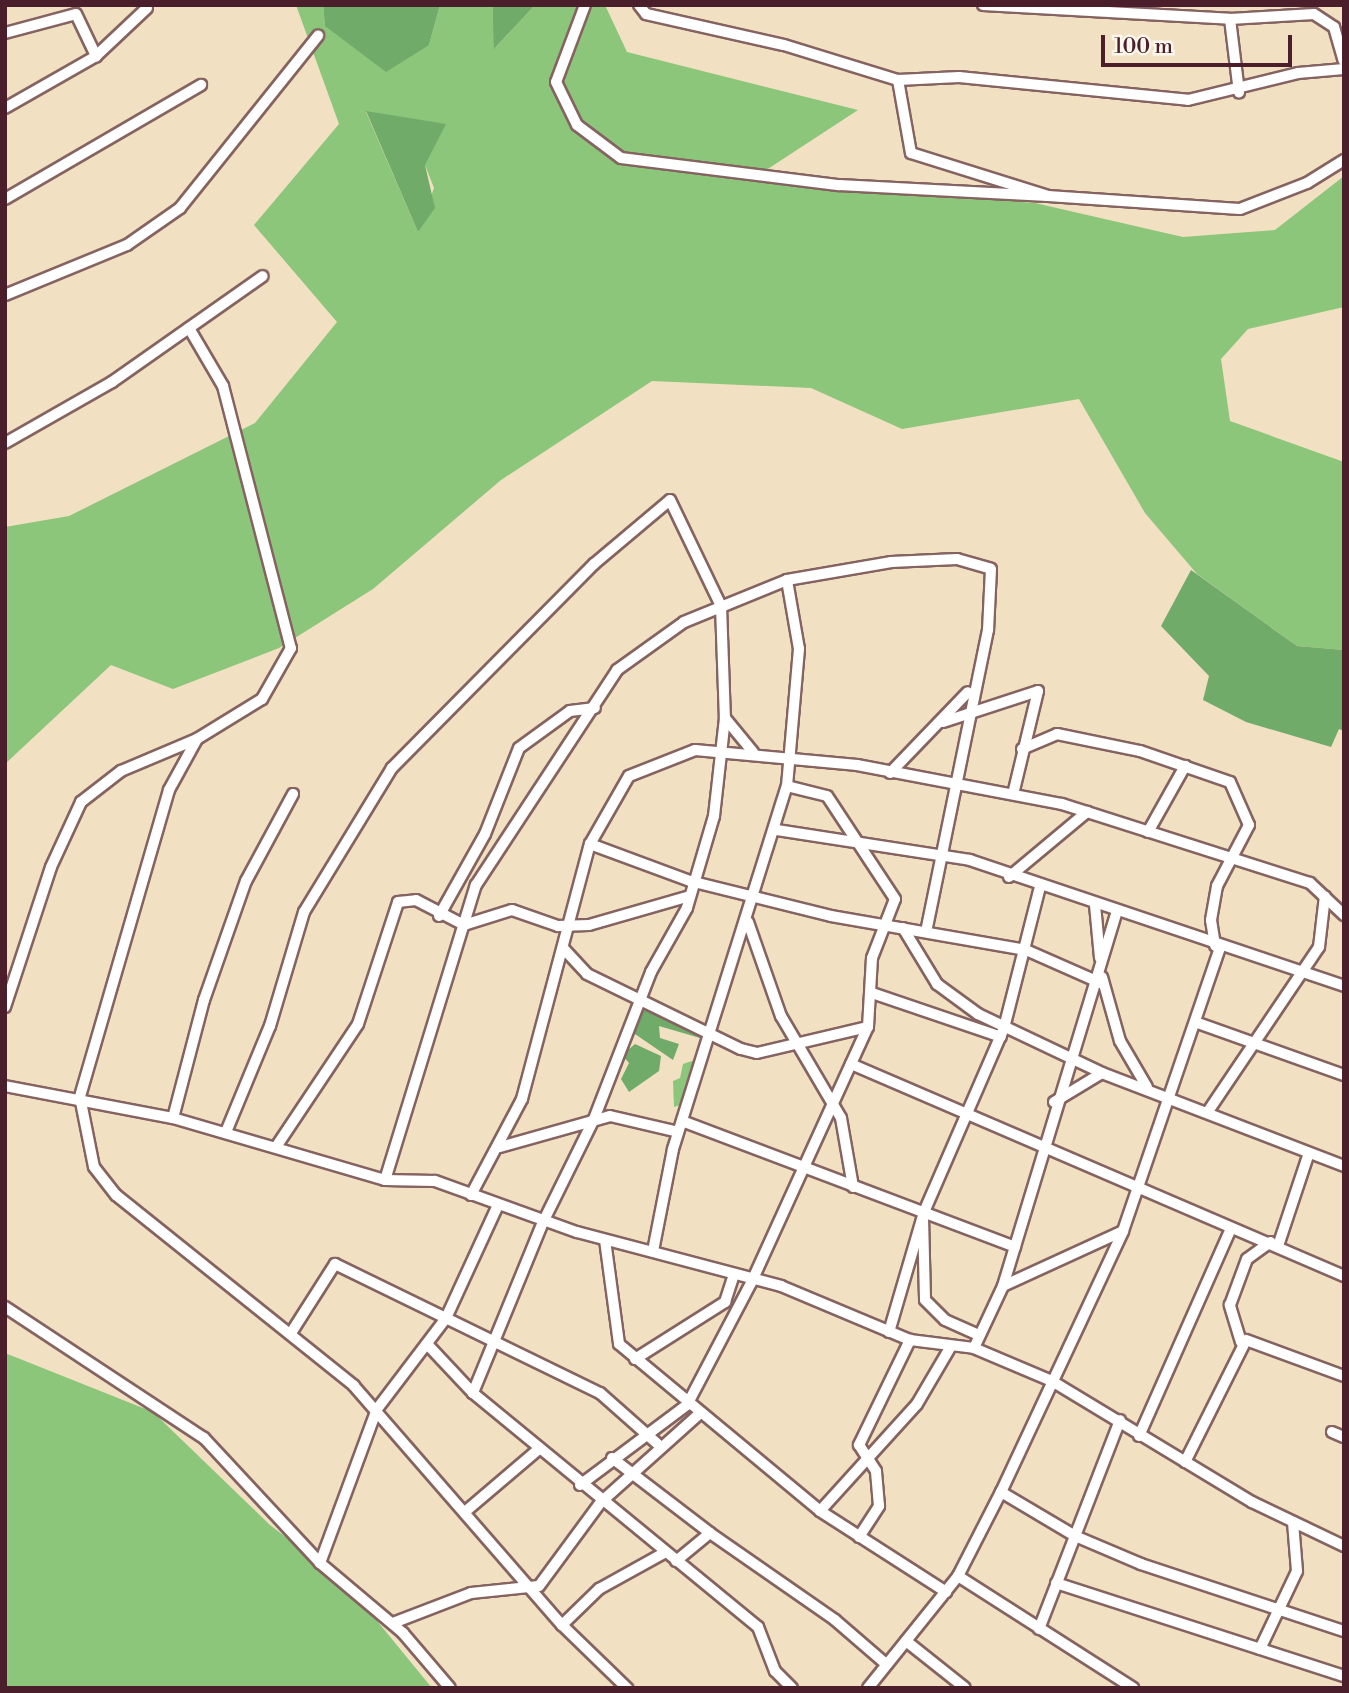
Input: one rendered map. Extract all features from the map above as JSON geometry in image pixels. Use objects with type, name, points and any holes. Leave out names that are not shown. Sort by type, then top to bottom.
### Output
[{"type":"street","points":[[584,5],[556,82],[577,125],[621,158],[839,186],[1240,209],[1307,183],[1344,160]]},
{"type":"street","points":[[639,5],[646,13],[784,45],[898,80],[959,77],[1188,100],[1239,92],[1298,73],[1344,69]]},
{"type":"street","points":[[983,5],[1230,19],[1281,16],[1325,18],[1344,61]]},
{"type":"street","points":[[1281,16],[1285,5]]},
{"type":"street","points":[[5,108],[96,56],[147,8]]},
{"type":"street","points":[[5,33],[76,14],[96,56]]},
{"type":"street","points":[[1230,19],[1239,92]]},
{"type":"street","points":[[5,295],[127,245],[180,208],[318,36]]},
{"type":"street","points":[[898,80],[911,153],[1048,196]]},
{"type":"street","points":[[5,199],[201,85]]},
{"type":"street","points":[[5,443],[112,382],[263,276]]},
{"type":"street","points":[[5,1007],[51,867],[81,802],[121,771],[197,739],[262,699],[291,649],[223,386],[189,328]]},
{"type":"street","points":[[226,1132],[270,1026],[304,912],[392,768],[594,564],[670,500],[721,606],[724,747],[713,816],[690,881],[690,897],[642,1000],[594,1119],[543,1222],[498,1339],[473,1393]]},
{"type":"street","points":[[385,1180],[475,885],[636,652],[721,606],[787,580],[891,562],[986,564],[993,573],[988,630],[971,687],[957,784],[926,930]]},
{"type":"street","points":[[653,1251],[680,1127],[757,895],[787,786],[792,755],[799,649],[787,580]]},
{"type":"street","points":[[890,773],[943,722],[971,687]]},
{"type":"street","points":[[943,722],[967,718],[1038,691],[1013,794]]},
{"type":"street","points":[[439,916],[485,834],[519,748],[570,711],[595,708]]},
{"type":"street","points":[[725,718],[753,752]]},
{"type":"street","points":[[868,1688],[958,1576],[1001,1492],[1123,1231],[1166,1094],[1195,1022],[1218,947],[1213,905],[1231,859],[1249,825],[1245,804],[1230,782],[1185,766],[1057,734],[1022,750]]},
{"type":"street","points":[[197,739],[169,790],[80,1097],[94,1167],[106,1186],[291,1333],[377,1409],[562,1625],[627,1688]]},
{"type":"street","points":[[471,1195],[500,1147],[522,1099],[590,844],[631,774],[695,750],[724,747],[792,755],[1013,794],[1087,812],[1310,883],[1344,915]]},
{"type":"street","points":[[1148,832],[1185,766]]},
{"type":"street","points":[[580,1485],[646,1431],[687,1405],[752,1281],[798,1170],[868,1027],[872,958],[889,925],[895,899],[827,796],[787,786]]},
{"type":"street","points":[[173,1118],[204,1000],[246,881],[292,794]]},
{"type":"street","points":[[1009,877],[1087,812]]},
{"type":"street","points":[[777,830],[941,855],[1344,986]]},
{"type":"street","points":[[590,844],[690,881],[903,928],[1026,950],[1100,982],[1120,1041],[1147,1087]]},
{"type":"street","points":[[889,1332],[924,1214],[964,1115],[1003,1033],[1041,887]]},
{"type":"street","points":[[1209,1110],[1303,974],[1326,926],[1325,896]]},
{"type":"street","points":[[278,1144],[358,1024],[398,902],[416,900],[439,916],[464,925],[512,910],[567,925],[589,925],[690,897]]},
{"type":"street","points":[[974,1348],[1003,1286],[1054,1102],[1069,1057],[1100,982],[1095,905]]},
{"type":"street","points":[[1101,965],[1116,913]]},
{"type":"street","points":[[748,922],[777,1007],[841,1118],[853,1187]]},
{"type":"street","points":[[903,928],[937,984],[1003,1033]]},
{"type":"street","points":[[563,948],[587,974],[757,1053],[868,1027]]},
{"type":"street","points":[[872,993],[1003,1033],[1069,1057],[1102,1073],[1209,1110],[1344,1166]]},
{"type":"street","points":[[1195,1022],[1344,1075]]},
{"type":"street","points":[[851,1064],[1040,1148],[1274,1244],[1344,1276]]},
{"type":"street","points":[[1054,1102],[1102,1073]]},
{"type":"street","points":[[5,1086],[80,1097],[173,1118],[278,1144],[385,1180],[435,1181],[543,1222],[653,1251],[733,1278],[781,1286],[910,1340],[974,1348],[1052,1381],[1185,1462],[1293,1522],[1344,1546]]},
{"type":"street","points":[[500,1147],[594,1119],[616,1117],[680,1127],[1014,1247]]},
{"type":"street","points":[[1185,1462],[1241,1342],[1230,1305],[1247,1259],[1274,1244],[1309,1153]]},
{"type":"street","points":[[320,1563],[377,1409],[446,1318],[498,1205]]},
{"type":"street","points":[[924,1214],[925,1300],[945,1320],[978,1335]]},
{"type":"street","points":[[1139,1436],[1231,1228]]},
{"type":"street","points":[[1003,1286],[1123,1231]]},
{"type":"street","points":[[606,1240],[613,1332],[635,1359],[698,1415],[820,1511],[946,1592]]},
{"type":"street","points":[[291,1333],[335,1264],[446,1318],[498,1339],[600,1393],[660,1446]]},
{"type":"street","points":[[635,1359],[725,1302],[733,1278]]},
{"type":"street","points":[[5,1307],[204,1438],[320,1563],[393,1623],[450,1688]]},
{"type":"street","points":[[859,1537],[879,1506],[876,1471],[866,1460],[859,1445],[910,1340]]},
{"type":"street","points":[[1241,1342],[1344,1376]]},
{"type":"street","points":[[427,1344],[473,1393],[580,1485],[758,1627],[775,1671],[792,1688]]},
{"type":"street","points":[[820,1511],[917,1404],[951,1346]]},
{"type":"street","points":[[393,1623],[471,1593],[529,1587],[546,1581],[601,1502],[630,1472],[698,1415]]},
{"type":"street","points":[[1039,1629],[1120,1420]]},
{"type":"street","points":[[1332,1432],[1344,1437]]},
{"type":"street","points":[[466,1511],[540,1448]]},
{"type":"street","points":[[612,1458],[710,1533],[835,1620],[886,1664]]},
{"type":"street","points":[[1001,1492],[1075,1536],[1344,1631]]},
{"type":"street","points":[[1260,1649],[1300,1560],[1293,1522]]},
{"type":"street","points":[[676,1561],[710,1533]]},
{"type":"street","points":[[562,1625],[599,1589],[664,1553]]},
{"type":"street","points":[[958,1576],[1133,1688]]},
{"type":"street","points":[[1056,1583],[1344,1676]]},
{"type":"street","points":[[906,1641],[965,1688]]},
{"type":"green space","points":[[296,5],[323,5],[325,26],[429,45],[440,5],[493,5],[495,48],[535,5],[605,5],[627,52],[858,110],[751,180],[1035,203],[1183,237],[1275,230],[1344,176],[1344,307],[1248,329],[1221,359],[1230,421],[1344,462],[1344,650],[1297,646],[1197,574],[1145,513],[1079,399],[902,429],[811,388],[652,381],[501,480],[373,589],[279,648],[173,689],[111,665],[5,764],[5,527],[69,516],[255,423],[337,322],[254,225],[339,124]],"holes":[[[366,112],[427,124],[425,165],[434,188],[418,232]]]},
{"type":"green space","points":[[323,5],[440,5],[429,45],[386,72],[325,26]]},
{"type":"green space","points":[[493,5],[535,5],[494,49],[493,24]]},
{"type":"green space","points":[[366,111],[446,124],[425,165],[435,208],[418,232]]},
{"type":"green space","points":[[1191,570],[1297,646],[1344,650],[1344,731],[1339,729],[1331,747],[1246,722],[1203,700],[1209,676],[1161,626]]},
{"type":"green space","points":[[644,1004],[706,1031],[700,1038],[659,1026],[660,1038],[679,1044],[673,1060],[632,1032]]},
{"type":"green space","points":[[635,1044],[661,1056],[659,1071],[629,1092],[621,1079],[629,1063],[622,1055]]},
{"type":"green space","points":[[698,1059],[680,1105],[674,1107],[673,1081],[680,1078],[683,1064]]},
{"type":"green space","points":[[5,1353],[153,1412],[270,1525],[346,1583],[432,1688],[5,1688]]}]
